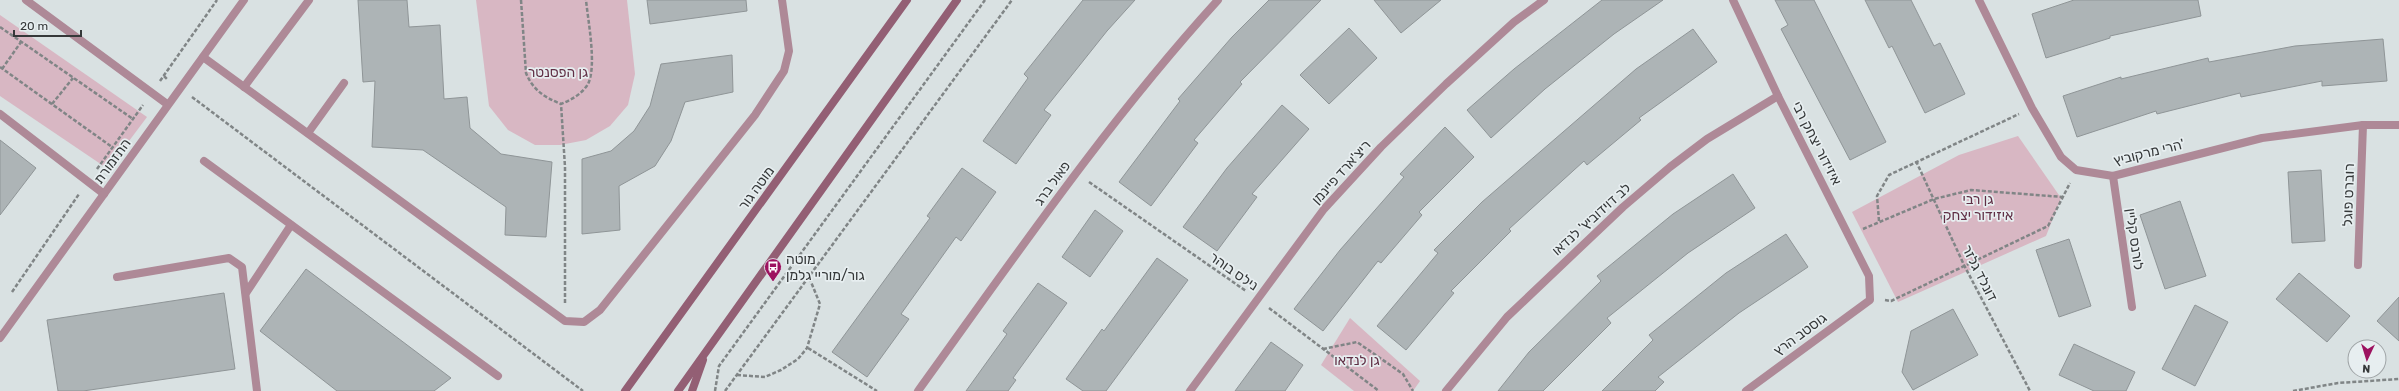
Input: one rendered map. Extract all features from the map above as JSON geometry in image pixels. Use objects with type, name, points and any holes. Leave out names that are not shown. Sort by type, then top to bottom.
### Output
[{"type":"main road","name":"מוטה גור","points":[[625,391],[907,0]]},
{"type":"main road","points":[[678,391],[957,0]]},
{"type":"main road","points":[[692,391],[707,351]]},
{"type":"street","points":[[26,0],[167,104]]},
{"type":"street","name":"התזמורת","points":[[0,338],[167,104],[180,89],[244,0]]},
{"type":"street","points":[[244,87],[309,0]]},
{"type":"street","points":[[203,57],[565,321],[584,322],[600,310],[755,115],[784,71],[789,51],[782,0]]},
{"type":"street","name":"פאול ברג","points":[[918,391],[1075,173],[1185,37],[1218,0]]},
{"type":"street","name":"ריצ'ארד פיינמן","points":[[1190,391],[1256,299],[1324,209],[1381,147],[1514,22],[1544,0]]},
{"type":"street","name":"איזידור יצחק רבי","points":[[1733,0],[1778,96],[1869,276],[1870,300]]},
{"type":"street","points":[[1979,0],[2032,108],[2061,157],[2076,170]]},
{"type":"street","points":[[308,133],[344,83]]},
{"type":"street","name":"לב דוידוביץ' לנדאו","points":[[1446,391],[1507,317],[1623,207],[1670,167],[1707,139],[1778,96]]},
{"type":"street","points":[[0,114],[104,194]]},
{"type":"street","name":"הרי מרקוביץ'","points":[[2076,170],[2113,176],[2262,138],[2362,125],[2399,125]]},
{"type":"street","name":"רוברט פוגל","points":[[2358,265],[2362,125]]},
{"type":"street","points":[[204,161],[498,376]]},
{"type":"street","name":"לורנס קליין","points":[[2113,176],[2132,307]]},
{"type":"street","points":[[246,293],[292,225]]},
{"type":"street","points":[[117,277],[229,258],[242,267],[257,391]]},
{"type":"street","name":"גוסטב הרץ","points":[[1746,391],[1870,300]]},
{"type":"path","points":[[9,296],[112,147],[217,0]]},
{"type":"path","points":[[521,0],[526,73],[530,83],[538,92],[561,104]]},
{"type":"path","points":[[561,104],[580,93],[588,83],[592,69],[586,0]]},
{"type":"path","points":[[715,391],[719,366],[985,0]]},
{"type":"path","points":[[725,391],[1012,0]]},
{"type":"path","points":[[0,27],[133,119]]},
{"type":"path","points":[[21,42],[1,68],[112,147]]},
{"type":"path","points":[[164,76],[583,391]]},
{"type":"path","points":[[52,104],[73,78]]},
{"type":"path","points":[[561,104],[565,167],[565,321]]},
{"type":"path","points":[[1879,221],[1877,196],[1889,175],[1916,161],[2032,108]]},
{"type":"path","name":"דונלד גלזר","points":[[1916,161],[1964,265],[2030,391]]},
{"type":"path","points":[[1870,300],[1891,300],[2048,226],[2076,170]]},
{"type":"path","name":"נילס בוהר","points":[[1075,173],[1256,299],[1379,391]]},
{"type":"path","points":[[1849,236],[1879,221],[1934,199],[1971,190],[2063,197]]},
{"type":"path","points":[[737,375],[765,377],[798,359],[807,348],[820,304],[809,276]]},
{"type":"path","points":[[1323,349],[1357,342],[1403,374],[1413,391]]},
{"type":"path","points":[[807,348],[877,391]]},
{"type":"path","points":[[2293,391],[2338,383],[2399,379]]},
{"type":"green space","name":"גן הפסנטר","points":[[476,0],[627,0],[635,74],[628,105],[610,126],[586,140],[560,145],[535,145],[508,130],[489,106]]},
{"type":"green space","points":[[0,15],[147,117],[108,169],[0,96]]},
{"type":"green space","name":"גן רבי איזידור יצחק","points":[[2018,136],[2061,198],[2046,236],[1898,302],[1852,212],[1959,155]]},
{"type":"green space","name":"גן לנדאו","points":[[1350,318],[1420,381],[1413,391],[1354,391],[1321,365]]},
{"type":"building","points":[[358,0],[407,0],[409,27],[440,25],[444,99],[467,97],[470,128],[501,154],[552,162],[546,237],[505,235],[506,207],[423,150],[372,147],[375,81],[363,82]]},
{"type":"building","points":[[647,0],[746,0],[747,11],[650,24]]},
{"type":"building","points":[[1083,0],[1135,0],[1107,31],[1044,110],[1051,115],[1016,164],[983,141],[1028,78],[1024,74]]},
{"type":"building","points":[[1269,0],[1321,0],[1240,82],[1242,84],[1194,140],[1198,143],[1151,206],[1119,182],[1180,101],[1178,99],[1232,37]]},
{"type":"building","points":[[1374,0],[1441,0],[1401,33]]},
{"type":"building","points":[[1602,0],[1663,0],[1614,34],[1545,89],[1491,138],[1467,110],[1514,69]]},
{"type":"building","points":[[1775,0],[1814,0],[1886,142],[1850,160],[1781,29],[1788,25]]},
{"type":"building","points":[[1865,0],[1911,0],[1934,46],[1940,43],[1965,94],[1925,113],[1892,46],[1889,48]]},
{"type":"building","points":[[2074,0],[2198,0],[2201,16],[2110,36],[2110,38],[2046,58],[2032,14]]},
{"type":"building","points":[[1349,28],[1377,58],[1329,104],[1300,75]]},
{"type":"building","points":[[1693,29],[1717,62],[1639,118],[1641,120],[1587,165],[1584,161],[1509,229],[1511,231],[1451,291],[1454,293],[1406,350],[1377,326],[1438,253],[1434,250],[1482,202],[1636,69]]},
{"type":"building","points":[[2383,39],[2387,81],[2322,86],[2322,81],[2241,97],[2240,93],[2157,114],[2156,111],[2077,137],[2063,96],[2121,77],[2121,79],[2208,58],[2209,62],[2295,46]]},
{"type":"building","points":[[732,55],[733,92],[685,102],[671,141],[655,166],[619,186],[620,230],[582,234],[582,159],[611,151],[634,131],[650,106],[661,64]]},
{"type":"building","points":[[1282,105],[1309,129],[1252,194],[1257,197],[1217,251],[1183,227],[1227,168]]},
{"type":"building","points":[[1445,127],[1474,157],[1419,212],[1422,215],[1381,263],[1378,261],[1323,331],[1294,309],[1340,250],[1404,177],[1400,174]]},
{"type":"building","points":[[0,140],[36,168],[0,215]]},
{"type":"building","points":[[962,168],[996,192],[961,241],[956,237],[901,314],[909,319],[867,377],[832,352],[930,218],[927,216]]},
{"type":"building","points":[[2321,170],[2325,241],[2292,243],[2288,172]]},
{"type":"building","points":[[1733,174],[1755,208],[1688,253],[1607,318],[1611,323],[1543,391],[1498,391],[1529,352],[1601,281],[1597,276],[1673,214]]},
{"type":"building","points":[[2180,201],[2206,276],[2165,289],[2140,215]]},
{"type":"building","points":[[1095,210],[1123,231],[1090,277],[1062,257]]},
{"type":"building","points":[[1786,234],[1808,267],[1739,313],[1658,377],[1664,382],[1655,391],[1602,391],[1653,340],[1649,335],[1726,273]]},
{"type":"building","points":[[2069,239],[2091,306],[2059,317],[2036,250]]},
{"type":"building","points":[[1157,258],[1188,280],[1106,391],[1083,391],[1066,379],[1102,329],[1104,331]]},
{"type":"building","points":[[306,269],[451,378],[434,391],[337,391],[260,331]]},
{"type":"building","points":[[2299,273],[2350,316],[2327,342],[2276,299]]},
{"type":"building","points":[[1038,283],[1067,303],[1013,378],[1016,380],[1008,391],[966,391],[1007,334],[1003,331]]},
{"type":"building","points":[[224,293],[235,369],[83,391],[58,391],[47,320]]},
{"type":"building","points":[[2399,297],[2399,341],[2377,321]]},
{"type":"building","points":[[2195,305],[2228,322],[2195,386],[2162,369]]},
{"type":"building","points":[[1953,309],[1978,355],[1913,390],[1902,372],[1911,331]]},
{"type":"building","points":[[1271,342],[1303,365],[1285,391],[1235,391]]},
{"type":"building","points":[[2074,344],[2135,372],[2126,391],[2094,391],[2059,375]]},
{"type":"place","name":"מוטה גור/מוריי גלמן","points":[[773,282]]}]
